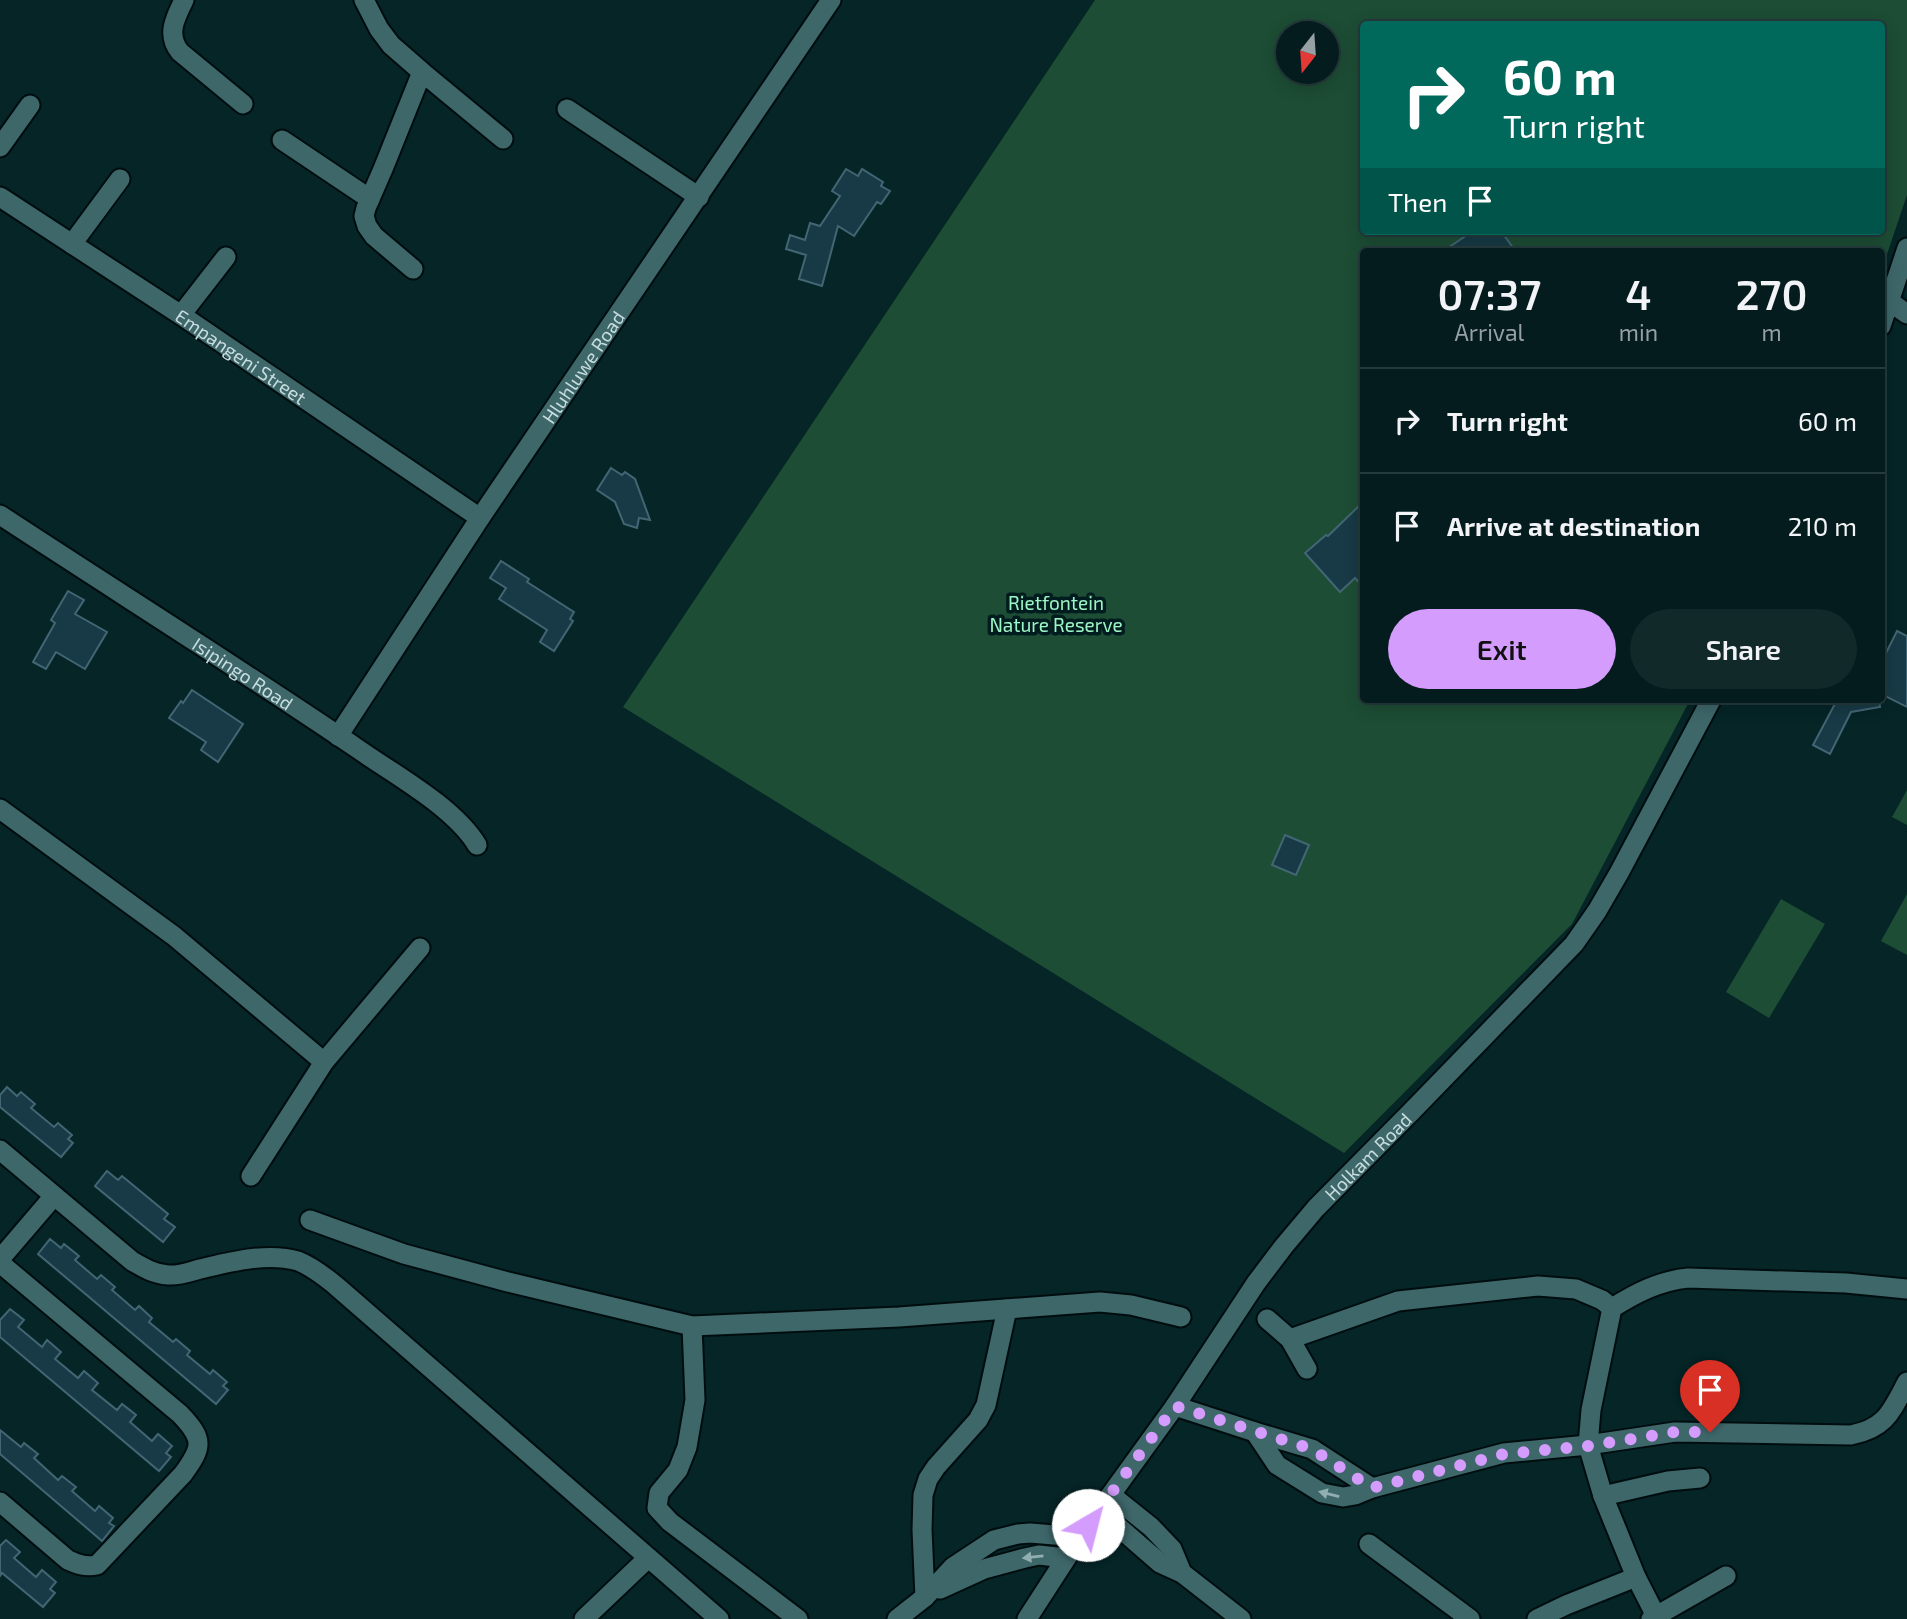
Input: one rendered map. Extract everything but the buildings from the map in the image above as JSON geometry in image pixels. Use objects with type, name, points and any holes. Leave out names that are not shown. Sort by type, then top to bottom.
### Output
[{"type":"street","points":[[184,0],[175,18],[172,37],[174,45],[243,104]]},
{"type":"street","points":[[364,0],[391,45],[503,139]]},
{"type":"street","name":"Hluhluwe Road","points":[[338,736],[480,518],[831,0]]},
{"type":"street","points":[[413,269],[374,236],[367,226],[365,216],[422,72]]},
{"type":"street","points":[[0,147],[30,105]]},
{"type":"street","points":[[567,109],[699,197]]},
{"type":"street","points":[[282,140],[370,199]]},
{"type":"street","points":[[72,244],[120,179]]},
{"type":"street","name":"Empangeni Street","points":[[0,197],[181,315],[480,518]]},
{"type":"street","points":[[1885,314],[1907,248]]},
{"type":"street","points":[[181,315],[226,257]]},
{"type":"street","points":[[1889,302],[1907,314]]},
{"type":"street","name":"Isipingo Road","points":[[0,515],[434,802],[461,824],[477,845]]},
{"type":"street","name":"Holkam Road","points":[[1027,1619],[1065,1558],[1175,1406],[1284,1245],[1316,1208],[1574,944],[1613,883],[1709,703]]},
{"type":"street","points":[[0,809],[174,936],[324,1062]]},
{"type":"street","points":[[251,1176],[324,1062],[420,948]]},
{"type":"street","points":[[0,1150],[132,1261],[151,1272],[184,1274],[238,1261],[268,1258],[299,1262],[312,1268],[335,1285],[719,1619]]},
{"type":"street","points":[[0,1502],[68,1560],[87,1566],[97,1565],[183,1474],[198,1450],[198,1439],[193,1428],[180,1414],[0,1261],[54,1196]]},
{"type":"street","points":[[310,1220],[404,1254],[508,1282],[692,1325],[899,1317],[1100,1302],[1131,1305],[1181,1317]]},
{"type":"street","points":[[1726,1576],[1653,1617],[1603,1496],[1588,1446],[1591,1410],[1612,1308],[1653,1286],[1688,1278],[1846,1283],[1907,1289]]},
{"type":"street","points":[[1290,1339],[1398,1301],[1538,1286],[1576,1289],[1602,1300],[1612,1308]]},
{"type":"street","points":[[925,1597],[923,1495],[928,1479],[936,1467],[978,1420],[986,1405],[1007,1309]]},
{"type":"street","points":[[1267,1319],[1290,1339],[1307,1369]]},
{"type":"street","points":[[692,1325],[695,1400],[687,1447],[678,1470],[659,1493],[657,1508],[670,1522],[798,1619]]},
{"type":"street","points":[[1255,1432],[1277,1465],[1322,1493],[1343,1497],[1504,1454],[1588,1446],[1675,1432],[1858,1434],[1877,1427],[1886,1418],[1907,1382]]},
{"type":"street","points":[[1175,1406],[1312,1449],[1372,1488]]},
{"type":"street","points":[[1603,1496],[1668,1481],[1700,1478]]},
{"type":"street","points":[[1110,1496],[1160,1521],[1161,1538],[1172,1549],[1182,1573]]},
{"type":"street","points":[[1110,1496],[1160,1563],[1182,1573],[1241,1619]]},
{"type":"street","points":[[897,1619],[925,1597],[953,1567],[993,1540],[1030,1534],[1067,1536],[1078,1540]]},
{"type":"street","points":[[1369,1544],[1470,1619]]},
{"type":"street","points":[[925,1597],[972,1574],[1025,1558],[1039,1555],[1065,1558]]},
{"type":"street","points":[[584,1619],[648,1558]]},
{"type":"street","points":[[1537,1619],[1636,1577]]},
{"type":"green space","name":"Rietfontein Nature Reserve","points":[[1095,0],[1907,0],[1907,195],[1885,260],[1885,248],[1360,248],[1360,703],[1688,703],[1572,924],[1344,1153],[623,707]]},
{"type":"green space","points":[[1907,790],[1907,825],[1892,817]]},
{"type":"green space","points":[[1907,894],[1907,955],[1881,941]]},
{"type":"green space","points":[[1781,899],[1825,924],[1769,1018],[1726,992]]},
{"type":"route","points":[[1088,1525],[1175,1406],[1312,1449],[1372,1488],[1504,1454],[1588,1446],[1675,1432],[1710,1432]]}]
